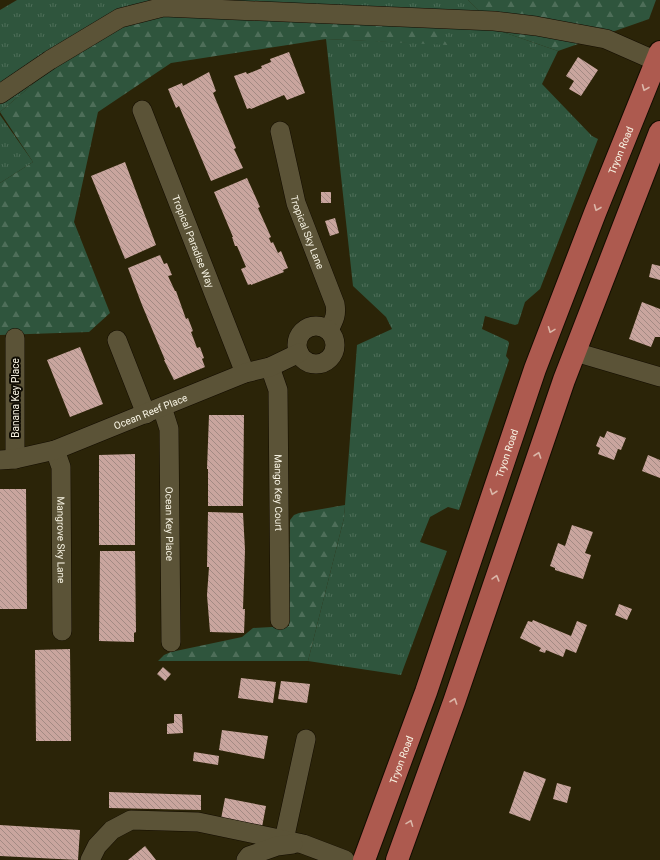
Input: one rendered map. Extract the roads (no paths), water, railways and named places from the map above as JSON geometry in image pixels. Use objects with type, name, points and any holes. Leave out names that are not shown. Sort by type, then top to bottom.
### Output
[{"type":"main road","name":"Tryon Road","points":[[364,860],[426,692],[535,369],[595,213],[658,56]]},
{"type":"main road","points":[[397,860],[454,702],[575,352],[660,132]]},
{"type":"street","points":[[0,94],[50,60],[120,18],[163,7],[494,21],[536,26],[606,39],[658,56]]},
{"type":"street","name":"Tropical Paradise Way","points":[[142,110],[245,373]]},
{"type":"street","name":"Tropical Sky Lane","points":[[280,131],[296,203],[335,304],[335,319],[329,330]]},
{"type":"street","points":[[317,326],[329,330],[335,340],[336,347],[334,353],[326,362],[313,364],[302,358],[299,353],[298,340],[305,329],[317,326]]},
{"type":"street","name":"Banana Key Place","points":[[8,459],[15,338]]},
{"type":"street","name":"Ocean Key Place","points":[[117,340],[154,410],[169,429],[171,642]]},
{"type":"street","points":[[575,352],[660,376]]},
{"type":"street","name":"Ocean Reef Place","points":[[8,459],[55,450],[245,373],[270,367],[299,353]]},
{"type":"street","name":"Mango Key Court","points":[[270,367],[278,390],[280,620]]},
{"type":"street","name":"Mangrove Sky Lane","points":[[55,450],[61,467],[62,632]]},
{"type":"street","points":[[284,840],[306,739]]},
{"type":"street","points":[[90,860],[97,846],[112,830],[131,820],[198,822],[302,844],[345,860]]},
{"type":"street","points":[[246,860],[249,856],[277,846],[302,844]]}]
